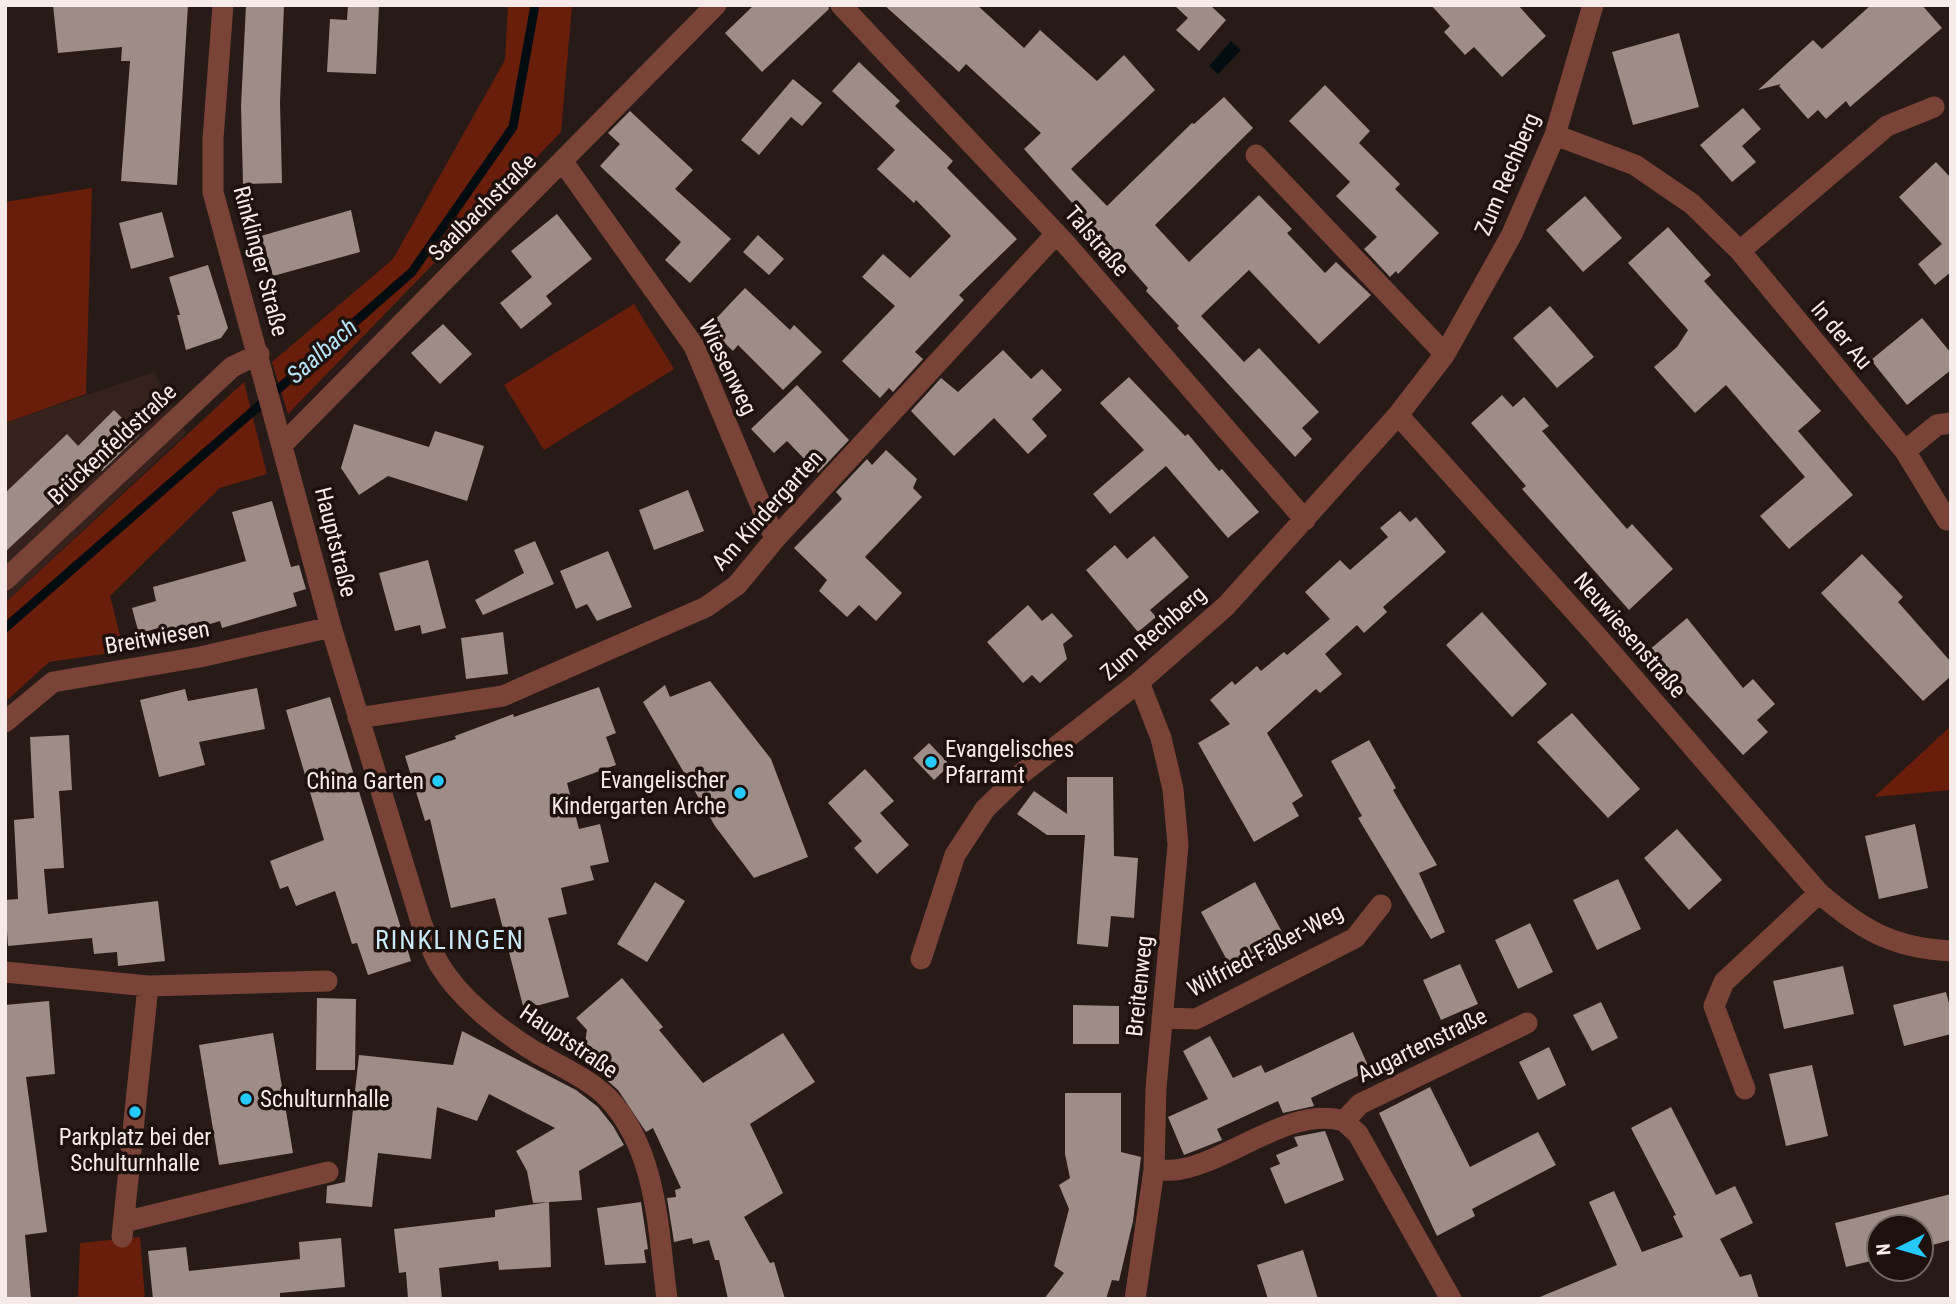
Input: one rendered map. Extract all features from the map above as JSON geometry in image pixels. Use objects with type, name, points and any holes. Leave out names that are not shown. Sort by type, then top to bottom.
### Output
[{"type":"street","name":"Rinklinger Straße","points":[[223,5],[213,139],[213,192],[282,438]]},
{"type":"street","name":"Saalbachstraße","points":[[282,438],[563,162],[716,5]]},
{"type":"street","name":"Talstraße","points":[[842,5],[1056,234],[1305,520]]},
{"type":"street","name":"Zum Rechberg","points":[[921,959],[955,855],[985,809],[1021,774],[1139,682],[1226,606],[1398,415],[1445,354],[1513,234],[1555,135],[1593,5]]},
{"type":"street","points":[[1740,251],[1887,126],[1934,107]]},
{"type":"street","name":"In der Au","points":[[1555,135],[1635,165],[1692,204],[1740,251],[1905,451],[1947,520]]},
{"type":"street","points":[[1256,155],[1445,354]]},
{"type":"street","name":"Wiesenweg","points":[[563,162],[694,346],[775,539]]},
{"type":"street","name":"Am Kindergarten","points":[[358,718],[503,696],[706,607],[737,585],[775,539],[1056,234]]},
{"type":"street","name":"Brückenfeldstraße","points":[[5,580],[232,367],[261,362]]},
{"type":"street","name":"Neuwiesenstraße","points":[[1398,415],[1596,635],[1819,893],[1853,922],[1871,933],[1896,943],[1951,951]]},
{"type":"street","points":[[1905,451],[1937,425],[1951,422]]},
{"type":"street","name":"Hauptstraße","points":[[282,438],[331,627],[358,718],[407,879],[439,964],[460,990],[514,1040],[583,1080],[608,1098],[636,1141],[647,1165],[667,1299]]},
{"type":"street","name":"Breitwiesen","points":[[5,722],[53,682],[200,657],[331,627]]},
{"type":"street","name":"Breitenweg","points":[[1135,1299],[1154,1170],[1156,1088],[1178,845],[1173,789],[1161,738],[1139,682]]},
{"type":"street","points":[[1745,1088],[1714,1006],[1724,982],[1819,893]]},
{"type":"street","name":"Wilfried-Fäßer-Weg","points":[[1162,1018],[1196,1019],[1355,938],[1381,905]]},
{"type":"street","points":[[5,972],[148,986],[327,981]]},
{"type":"street","points":[[148,986],[123,1229],[328,1172]]},
{"type":"street","name":"Augartenstraße","points":[[1344,1121],[1360,1104],[1527,1023]]},
{"type":"street","points":[[1154,1170],[1182,1169],[1307,1119],[1330,1117],[1344,1121],[1358,1135],[1451,1299]]},
{"type":"shaded area","points":[[508,5],[572,5],[561,132],[288,414],[272,362],[393,259],[505,60]]},
{"type":"shaded area","points":[[1231,41],[1241,50],[1218,74],[1209,66]]},
{"type":"shaded area","points":[[92,188],[86,394],[5,423],[5,202]]},
{"type":"shaded area","points":[[634,304],[674,369],[544,450],[504,385]]},
{"type":"shaded area","points":[[154,372],[186,433],[5,603],[5,423]]},
{"type":"shaded area","points":[[244,382],[267,474],[220,488],[110,596],[124,651],[49,662],[5,702],[5,603]]},
{"type":"shaded area","points":[[1951,726],[1951,790],[1874,797]]},
{"type":"shaded area","points":[[140,1237],[145,1299],[78,1299],[80,1243]]},
{"type":"building","points":[[53,5],[188,5],[177,185],[121,181],[130,61],[121,61],[122,47],[58,53]]},
{"type":"building","points":[[246,5],[284,6],[280,102],[282,183],[243,184],[241,106]]},
{"type":"building","points":[[348,5],[379,5],[376,74],[327,72],[330,19],[347,20]]},
{"type":"building","points":[[754,5],[828,5],[829,9],[762,72],[725,33]]},
{"type":"building","points":[[884,5],[977,5],[1024,48],[1040,30],[1097,81],[1124,55],[1155,90],[1071,169],[1107,206],[1192,123],[1224,97],[1253,128],[1155,225],[1189,262],[1259,195],[1292,229],[1287,233],[1325,273],[1336,262],[1371,295],[1319,344],[1249,270],[1201,316],[1244,362],[1259,348],[1319,412],[1302,428],[1312,439],[1295,457],[1177,328],[1179,326],[1146,291],[1148,288],[1024,149],[1041,133],[966,64],[959,72]]},
{"type":"building","points":[[1174,5],[1210,5],[1226,20],[1199,51],[1176,30],[1188,18]]},
{"type":"building","points":[[1431,5],[1518,5],[1546,36],[1502,77],[1474,47],[1465,55],[1444,32],[1450,26]]},
{"type":"building","points":[[1871,5],[1922,5],[1942,28],[1850,107],[1846,101],[1826,119],[1818,110],[1808,119],[1779,86],[1781,84],[1758,90],[1813,40],[1822,49]]},
{"type":"building","points":[[1679,33],[1699,107],[1633,125],[1612,52]]},
{"type":"building","points":[[859,62],[900,101],[895,106],[953,161],[947,168],[1017,239],[959,295],[964,300],[915,352],[923,359],[893,392],[889,388],[880,398],[842,361],[895,306],[862,277],[883,254],[910,278],[951,236],[916,200],[914,203],[877,169],[895,150],[832,91]]},
{"type":"building","points":[[793,79],[822,103],[802,126],[791,117],[759,155],[741,140]]},
{"type":"building","points":[[1325,85],[1370,131],[1359,143],[1400,184],[1395,189],[1439,233],[1398,274],[1396,271],[1390,277],[1364,249],[1377,237],[1336,196],[1350,182],[1289,121]]},
{"type":"building","points":[[1743,108],[1761,129],[1742,146],[1756,162],[1732,182],[1700,145]]},
{"type":"building","points":[[630,111],[693,170],[675,189],[731,239],[690,283],[665,260],[681,242],[600,166],[620,144],[608,133]]},
{"type":"building","points":[[1936,162],[1951,178],[1951,272],[1935,285],[1918,264],[1942,244],[1899,197]]},
{"type":"building","points":[[1585,196],[1622,238],[1583,272],[1546,230]]},
{"type":"building","points":[[351,210],[360,252],[273,276],[261,236]]},
{"type":"building","points":[[162,212],[174,257],[131,269],[119,223]]},
{"type":"building","points":[[557,214],[592,259],[546,296],[552,304],[521,329],[500,303],[532,277],[511,251]]},
{"type":"building","points":[[1668,227],[1711,275],[1704,281],[1821,411],[1798,431],[1853,495],[1789,549],[1760,516],[1805,477],[1726,385],[1695,413],[1654,367],[1677,347],[1688,330],[1628,263]]},
{"type":"building","points":[[758,235],[784,259],[769,275],[743,252]]},
{"type":"building","points":[[208,265],[228,328],[221,338],[186,350],[169,277]]},
{"type":"building","points":[[745,288],[790,330],[794,325],[822,352],[783,390],[738,345],[733,351],[708,327]]},
{"type":"building","points":[[1550,306],[1594,357],[1557,388],[1513,338]]},
{"type":"building","points":[[1922,318],[1951,353],[1951,370],[1907,405],[1871,360]]},
{"type":"building","points":[[443,324],[472,354],[440,384],[411,353]]},
{"type":"building","points":[[1003,350],[1031,379],[1042,369],[1062,390],[1032,419],[1047,436],[1028,454],[994,418],[954,456],[911,411],[941,378],[958,392]]},
{"type":"building","points":[[1129,377],[1185,436],[1188,434],[1219,471],[1222,469],[1259,512],[1228,538],[1166,466],[1110,514],[1093,494],[1144,450],[1100,403]]},
{"type":"building","points":[[797,385],[849,440],[818,473],[787,441],[774,453],[751,429]]},
{"type":"building","points":[[1502,395],[1513,407],[1524,397],[1549,426],[1542,431],[1586,482],[1627,529],[1632,524],[1673,569],[1629,610],[1522,489],[1526,486],[1471,423]]},
{"type":"building","points":[[114,410],[139,435],[102,471],[97,466],[5,552],[5,493],[67,434],[78,446]]},
{"type":"building","points":[[354,424],[429,447],[435,431],[484,446],[467,501],[388,476],[359,495],[341,468]]},
{"type":"building","points":[[886,450],[917,479],[913,488],[922,497],[865,557],[902,593],[876,621],[859,605],[847,617],[819,591],[827,580],[794,548],[842,499],[836,492],[867,459],[872,465]]},
{"type":"building","points":[[688,490],[704,531],[654,550],[639,510]]},
{"type":"building","points":[[272,501],[291,567],[299,565],[306,589],[293,593],[297,606],[222,628],[220,621],[167,637],[164,626],[139,634],[132,608],[156,601],[153,587],[246,561],[232,512]]},
{"type":"building","points":[[1400,511],[1410,522],[1416,517],[1446,552],[1383,607],[1387,612],[1364,633],[1357,625],[1325,654],[1342,674],[1320,693],[1316,689],[1267,733],[1303,796],[1292,803],[1299,816],[1254,842],[1198,743],[1230,724],[1210,700],[1232,681],[1235,685],[1257,666],[1261,671],[1284,652],[1287,655],[1330,619],[1305,592],[1340,560],[1350,570],[1388,537],[1380,528]]},
{"type":"building","points":[[1154,536],[1189,577],[1150,610],[1156,617],[1138,632],[1086,570],[1115,545],[1127,559]]},
{"type":"building","points":[[535,541],[554,584],[483,615],[475,600],[524,573],[514,550]]},
{"type":"building","points":[[608,551],[632,607],[597,621],[587,604],[576,609],[560,571]]},
{"type":"building","points":[[1862,554],[1903,597],[1898,602],[1951,662],[1951,676],[1923,701],[1821,593]]},
{"type":"building","points":[[428,560],[446,628],[422,634],[420,625],[395,631],[379,573]]},
{"type":"building","points":[[1028,605],[1042,621],[1052,613],[1073,636],[1063,644],[1067,659],[1040,683],[1032,675],[1023,683],[987,642]]},
{"type":"building","points":[[1482,612],[1547,684],[1512,717],[1446,645]]},
{"type":"building","points":[[1687,618],[1743,688],[1753,679],[1775,704],[1757,720],[1768,732],[1743,755],[1686,692],[1683,694],[1648,651]]},
{"type":"building","points":[[503,632],[508,674],[466,679],[461,638]]},
{"type":"building","name":"Evangelischer Kindergarten Arche","points":[[710,681],[771,759],[808,857],[754,878],[715,826],[643,702],[665,685],[670,697]]},
{"type":"building","points":[[599,687],[616,733],[606,737],[616,765],[567,783],[579,829],[600,824],[609,862],[590,866],[594,880],[561,888],[567,914],[548,918],[569,997],[536,1006],[534,1003],[523,1006],[495,898],[451,908],[430,819],[425,821],[405,756],[456,739],[455,736],[513,714],[514,717]]},
{"type":"building","points":[[257,688],[265,729],[199,742],[205,765],[159,777],[140,700],[185,689],[188,701]]},
{"type":"building","points":[[330,697],[411,961],[368,975],[357,943],[352,944],[335,891],[296,906],[288,886],[280,889],[270,861],[324,840],[286,710]]},
{"type":"building","points":[[1572,713],[1640,789],[1608,818],[1537,742]]},
{"type":"building","points":[[69,735],[72,790],[59,791],[64,868],[44,869],[48,914],[158,901],[165,961],[118,966],[117,952],[94,954],[92,938],[8,946],[5,900],[18,899],[14,820],[34,818],[30,737]]},
{"type":"building","points":[[1369,740],[1396,788],[1393,790],[1437,865],[1419,873],[1445,932],[1431,939],[1358,818],[1362,816],[1331,761]]},
{"type":"building","name":"Evangelisches Pfarramt","points":[[929,743],[950,765],[934,780],[913,758]]},
{"type":"building","points":[[865,769],[894,801],[880,813],[909,845],[877,874],[854,848],[862,841],[828,803]]},
{"type":"building","points":[[1067,777],[1113,777],[1114,856],[1138,858],[1134,918],[1111,916],[1108,947],[1077,944],[1085,835],[1047,835],[1017,814],[1034,791],[1067,814]]},
{"type":"building","points":[[1915,824],[1928,888],[1879,899],[1865,836]]},
{"type":"building","points":[[1677,829],[1722,880],[1689,910],[1644,858]]},
{"type":"building","points":[[1618,879],[1641,929],[1597,950],[1573,900]]},
{"type":"building","points":[[655,882],[685,901],[647,962],[617,944]]},
{"type":"building","points":[[1255,882],[1288,943],[1234,973],[1201,912]]},
{"type":"building","points":[[1530,923],[1553,972],[1518,989],[1495,940]]},
{"type":"building","points":[[1460,964],[1478,1004],[1441,1020],[1423,980]]},
{"type":"building","points":[[1843,966],[1854,1014],[1784,1029],[1773,981]]},
{"type":"building","points":[[622,978],[663,1027],[659,1030],[703,1083],[783,1033],[815,1082],[750,1124],[783,1193],[744,1217],[770,1263],[774,1262],[785,1299],[728,1299],[719,1260],[715,1260],[709,1240],[693,1244],[692,1238],[674,1242],[667,1198],[676,1197],[675,1190],[681,1188],[653,1128],[646,1132],[618,1090],[601,1075],[585,1043],[587,1030],[576,1018]]},
{"type":"building","points":[[1946,992],[1951,1011],[1951,1034],[1904,1046],[1893,1005]]},
{"type":"building","points":[[317,998],[356,999],[355,1070],[316,1070]]},
{"type":"building","points":[[49,1001],[55,1074],[26,1077],[47,1232],[25,1235],[31,1299],[5,1299],[5,1005]]},
{"type":"building","points":[[1601,1002],[1618,1038],[1592,1051],[1573,1015]]},
{"type":"building","points":[[1073,1005],[1119,1006],[1119,1044],[1073,1044]]},
{"type":"building","points":[[462,1031],[576,1090],[598,1107],[613,1126],[624,1145],[579,1171],[582,1200],[533,1203],[527,1171],[516,1151],[555,1128],[489,1094],[477,1121],[437,1107],[431,1159],[378,1153],[372,1207],[326,1203],[327,1186],[345,1182],[359,1055],[453,1065]]},
{"type":"building","points":[[1353,1032],[1370,1070],[1311,1098],[1314,1106],[1283,1113],[1278,1101],[1217,1129],[1222,1140],[1184,1155],[1168,1117],[1208,1099],[1183,1051],[1210,1036],[1233,1078],[1261,1065],[1265,1073]]},
{"type":"building","name":"Schulturnhalle","points":[[273,1033],[293,1153],[219,1165],[199,1045]]},
{"type":"building","points":[[1549,1047],[1566,1085],[1538,1100],[1519,1062]]},
{"type":"building","points":[[1812,1065],[1828,1136],[1786,1146],[1769,1074]]},
{"type":"building","points":[[1430,1087],[1470,1167],[1538,1132],[1556,1165],[1472,1209],[1475,1216],[1437,1236],[1379,1113]]},
{"type":"building","points":[[1065,1093],[1121,1093],[1121,1152],[1141,1157],[1133,1221],[1119,1281],[1112,1280],[1106,1299],[1044,1299],[1064,1273],[1054,1266],[1069,1209],[1059,1185],[1070,1178],[1065,1154]]},
{"type":"building","points":[[1671,1107],[1716,1195],[1735,1186],[1753,1223],[1720,1239],[1740,1277],[1751,1274],[1759,1299],[1535,1299],[1617,1265],[1589,1202],[1614,1191],[1642,1252],[1683,1237],[1673,1216],[1676,1215],[1631,1128]]},
{"type":"building","points":[[1325,1131],[1344,1180],[1285,1204],[1270,1168],[1280,1164],[1276,1155],[1298,1146],[1294,1137]]},
{"type":"building","points":[[1951,1194],[1951,1240],[1935,1244],[1935,1213],[1875,1213]]},
{"type":"building","points":[[549,1202],[551,1267],[499,1270],[498,1261],[439,1268],[442,1299],[408,1299],[406,1272],[399,1273],[394,1229],[495,1217],[495,1210]]},
{"type":"building","points":[[641,1202],[648,1249],[644,1250],[646,1263],[605,1265],[597,1208]]},
{"type":"building","points":[[1865,1216],[1865,1262],[1846,1267],[1835,1223]]},
{"type":"building","points":[[341,1238],[345,1287],[280,1293],[280,1299],[153,1299],[148,1251],[186,1247],[189,1271],[300,1259],[299,1242]]},
{"type":"building","points":[[1303,1250],[1318,1299],[1268,1299],[1257,1265]]},
{"type":"waterway","name":"Saalbach","points":[[5,628],[412,272],[513,127],[535,5]]},
{"type":"place","name":"Evangelisches Pfarramt","points":[[931,762]]},
{"type":"place","name":"China Garten","points":[[438,781]]},
{"type":"place","name":"Evangelischer Kindergarten Arche","points":[[740,793]]},
{"type":"place","name":"Schulturnhalle","points":[[246,1099]]},
{"type":"place","name":"Parkplatz bei der Schulturnhalle","points":[[135,1112]]},
{"type":"district","name":"RINKLINGEN","points":[[450,940]]}]
